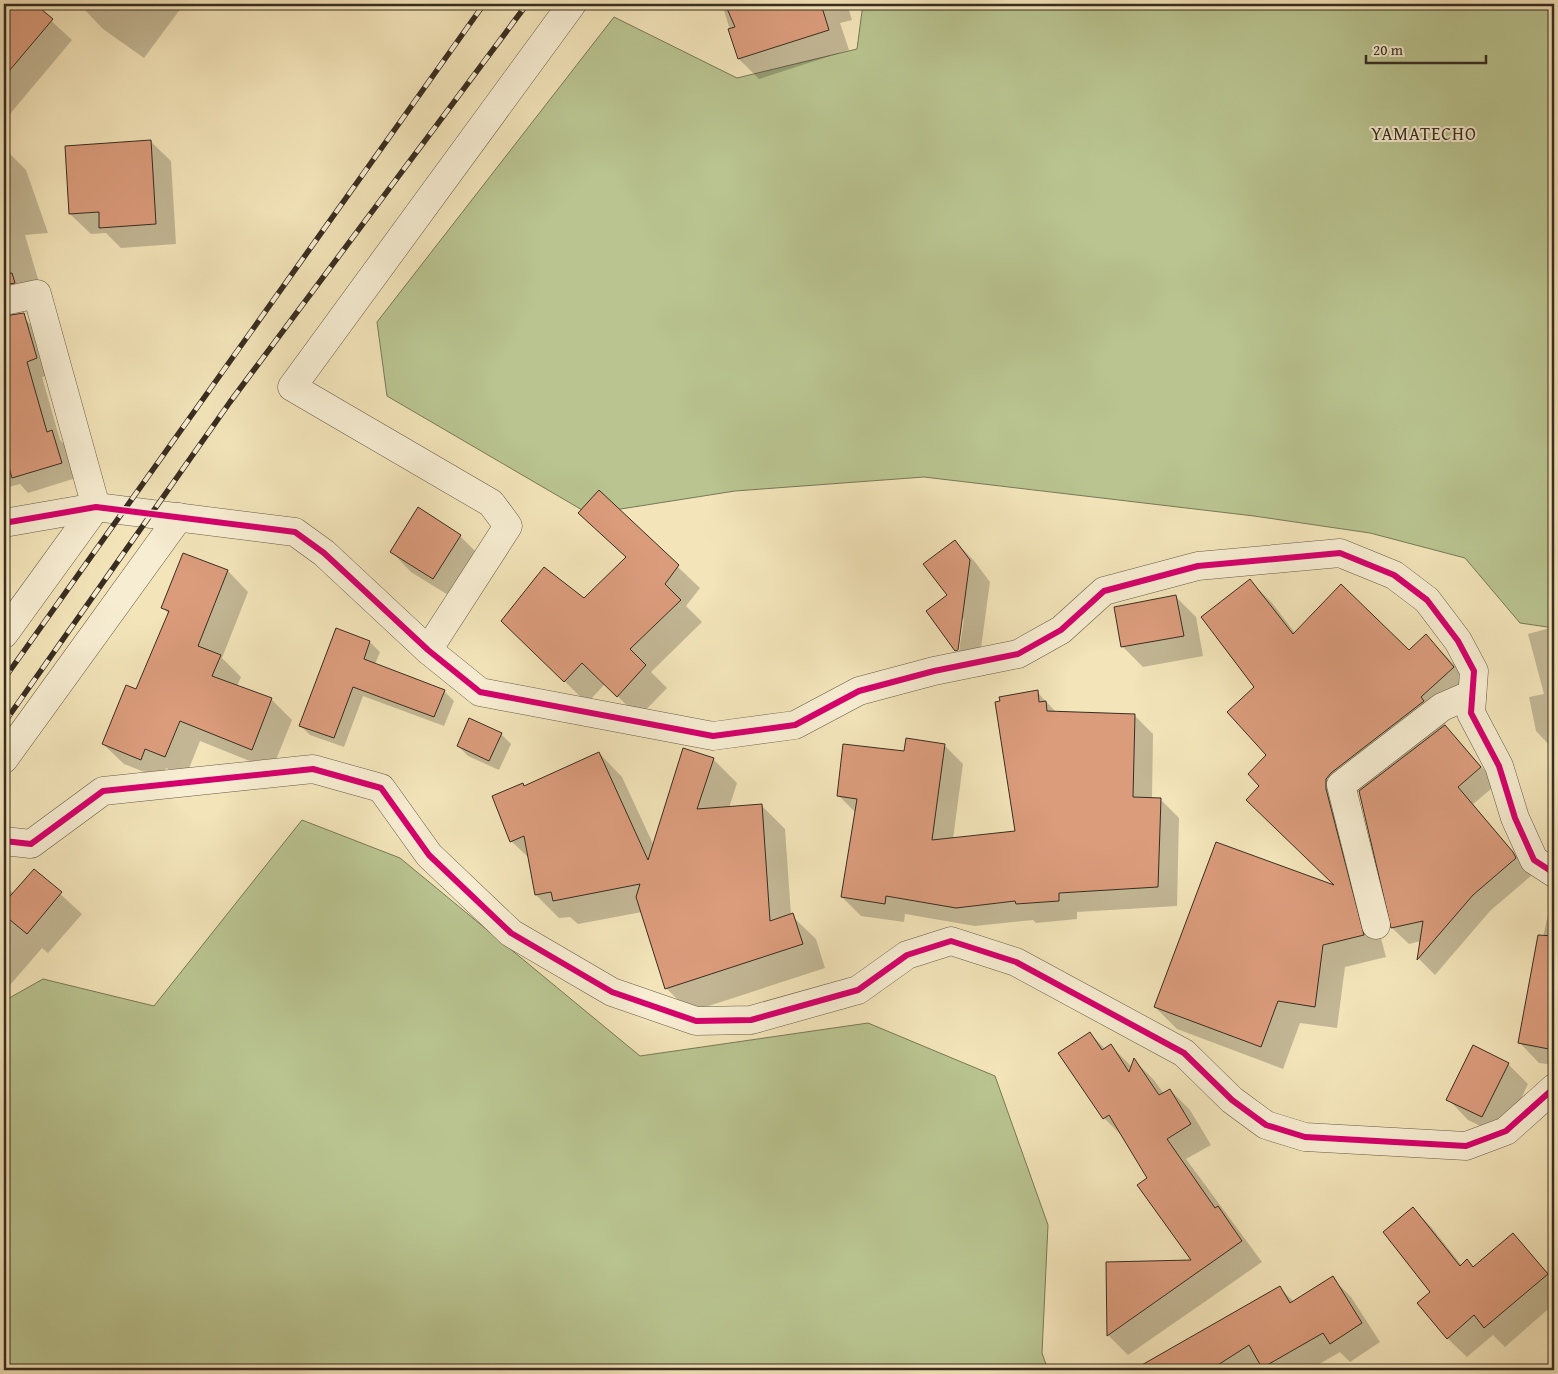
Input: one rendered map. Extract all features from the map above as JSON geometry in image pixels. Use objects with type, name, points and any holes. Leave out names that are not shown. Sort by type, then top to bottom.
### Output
[{"type":"street","points":[[428,650],[508,526],[491,503],[292,387],[572,4]]},
{"type":"street","points":[[4,301],[37,294],[96,507]]},
{"type":"street","points":[[4,634],[96,507]]},
{"type":"street","points":[[4,523],[96,507],[295,532],[324,553],[428,650],[480,692],[713,736],[795,725],[859,691],[934,671],[1018,654],[1061,630],[1104,591],[1198,566],[1340,553],[1394,575],[1427,600],[1458,642],[1474,672],[1471,713],[1499,766],[1515,818],[1534,860],[1554,873]]},
{"type":"street","points":[[4,759],[179,517]]},
{"type":"street","points":[[1376,925],[1341,785],[1442,707],[1472,694]]},
{"type":"street","points":[[4,841],[31,844],[103,791],[313,769],[381,788],[429,854],[511,933],[612,992],[696,1021],[751,1020],[858,990],[907,955],[952,941],[1016,962],[1184,1053],[1232,1100],[1266,1124],[1305,1137],[1466,1146],[1506,1131],[1554,1088]]},
{"type":"green space","points":[[863,4],[1554,4],[1554,628],[1520,623],[1465,558],[1370,533],[1254,516],[924,477],[735,491],[589,514],[387,396],[377,322],[614,17],[737,78],[857,49]]},
{"type":"green space","points":[[302,820],[400,858],[640,1056],[868,1023],[995,1076],[1048,1225],[1042,1353],[1048,1370],[4,1370],[4,1001],[43,979],[154,1006]]},
{"type":"building","points":[[4,4],[35,4],[53,19],[4,77]]},
{"type":"building","points":[[725,4],[821,4],[829,30],[738,59],[728,29],[735,27]]},
{"type":"building","points":[[151,140],[156,224],[99,228],[99,212],[69,214],[65,146]]},
{"type":"building","points":[[12,273],[15,283],[4,285],[4,274]]},
{"type":"building","points":[[24,313],[37,358],[27,362],[47,432],[52,430],[62,463],[12,478],[4,450],[4,316]]},
{"type":"building","points":[[599,490],[679,565],[665,584],[681,600],[630,649],[646,665],[617,697],[582,663],[564,682],[501,621],[544,567],[584,598],[626,557],[578,513]]},
{"type":"building","points":[[418,507],[461,535],[433,579],[390,552]]},
{"type":"building","points":[[955,540],[970,560],[958,650],[955,651],[926,611],[947,595],[923,564]]},
{"type":"building","points":[[183,553],[228,570],[198,646],[221,655],[212,676],[272,698],[252,750],[180,721],[165,757],[145,749],[141,760],[102,744],[126,685],[136,689],[169,611],[161,608]]},
{"type":"building","points":[[1250,579],[1293,634],[1341,584],[1409,650],[1426,634],[1454,667],[1421,697],[1424,701],[1331,773],[1326,779],[1326,789],[1364,935],[1323,945],[1315,1007],[1278,1001],[1261,1047],[1154,1007],[1216,842],[1334,885],[1246,800],[1259,786],[1248,774],[1266,755],[1227,712],[1254,687],[1201,617]]},
{"type":"building","points":[[1176,595],[1184,636],[1121,647],[1114,607]]},
{"type":"building","points":[[336,628],[370,641],[364,659],[445,690],[434,717],[353,687],[334,738],[299,726]]},
{"type":"building","points":[[1038,690],[1039,702],[1046,701],[1047,711],[1135,714],[1133,797],[1161,798],[1158,887],[1059,893],[1059,901],[1016,904],[1015,901],[956,908],[886,896],[885,904],[841,897],[857,799],[837,796],[843,744],[904,751],[906,738],[945,744],[932,840],[1015,831],[995,702],[1000,701],[999,697]]},
{"type":"building","points":[[469,718],[502,733],[489,761],[457,746]]},
{"type":"building","points":[[1445,725],[1481,767],[1458,787],[1516,858],[1473,895],[1417,960],[1423,921],[1391,928],[1359,791]]},
{"type":"building","points":[[683,748],[714,758],[697,809],[762,804],[770,921],[793,913],[803,944],[665,989],[636,897],[640,884],[553,901],[551,892],[535,895],[524,836],[510,842],[492,796],[523,783],[524,786],[599,752],[648,860]]},
{"type":"building","points":[[34,869],[62,892],[27,934],[4,915],[4,903]]},
{"type":"building","points":[[1538,935],[1554,936],[1554,1050],[1518,1043]]},
{"type":"building","points":[[1090,1032],[1102,1050],[1111,1044],[1129,1072],[1134,1058],[1159,1095],[1170,1089],[1191,1124],[1167,1139],[1215,1208],[1218,1206],[1242,1241],[1107,1336],[1106,1262],[1191,1260],[1137,1185],[1147,1178],[1109,1115],[1103,1119],[1058,1053]]},
{"type":"building","points":[[1473,1045],[1509,1063],[1482,1117],[1446,1100]]},
{"type":"building","points":[[1413,1207],[1460,1266],[1467,1259],[1473,1267],[1513,1233],[1548,1274],[1484,1328],[1474,1315],[1447,1339],[1417,1303],[1430,1292],[1383,1232]]},
{"type":"building","points":[[1333,1276],[1362,1323],[1330,1344],[1323,1333],[1262,1368],[1249,1345],[1210,1370],[1133,1370],[1280,1286],[1290,1303]]},
{"type":"railway","points":[[4,679],[484,4]]},
{"type":"railway","points":[[4,723],[230,402],[527,4]]},
{"type":"cycle path","points":[[4,523],[96,507],[295,532],[324,553],[428,650],[480,692],[713,736],[795,725],[859,691],[934,671],[1018,654],[1061,630],[1104,591],[1198,566],[1340,553],[1394,575],[1427,600],[1458,641],[1474,671],[1471,713],[1499,766],[1515,818],[1534,860],[1554,873]]},
{"type":"cycle path","points":[[4,841],[31,844],[103,791],[313,769],[381,788],[429,855],[511,933],[612,992],[696,1021],[751,1020],[858,990],[907,955],[951,941],[1016,962],[1184,1053],[1232,1100],[1266,1125],[1305,1137],[1466,1146],[1506,1131],[1554,1088]]},
{"type":"district","name":"YAMATECHO","points":[[1424,134]]}]
